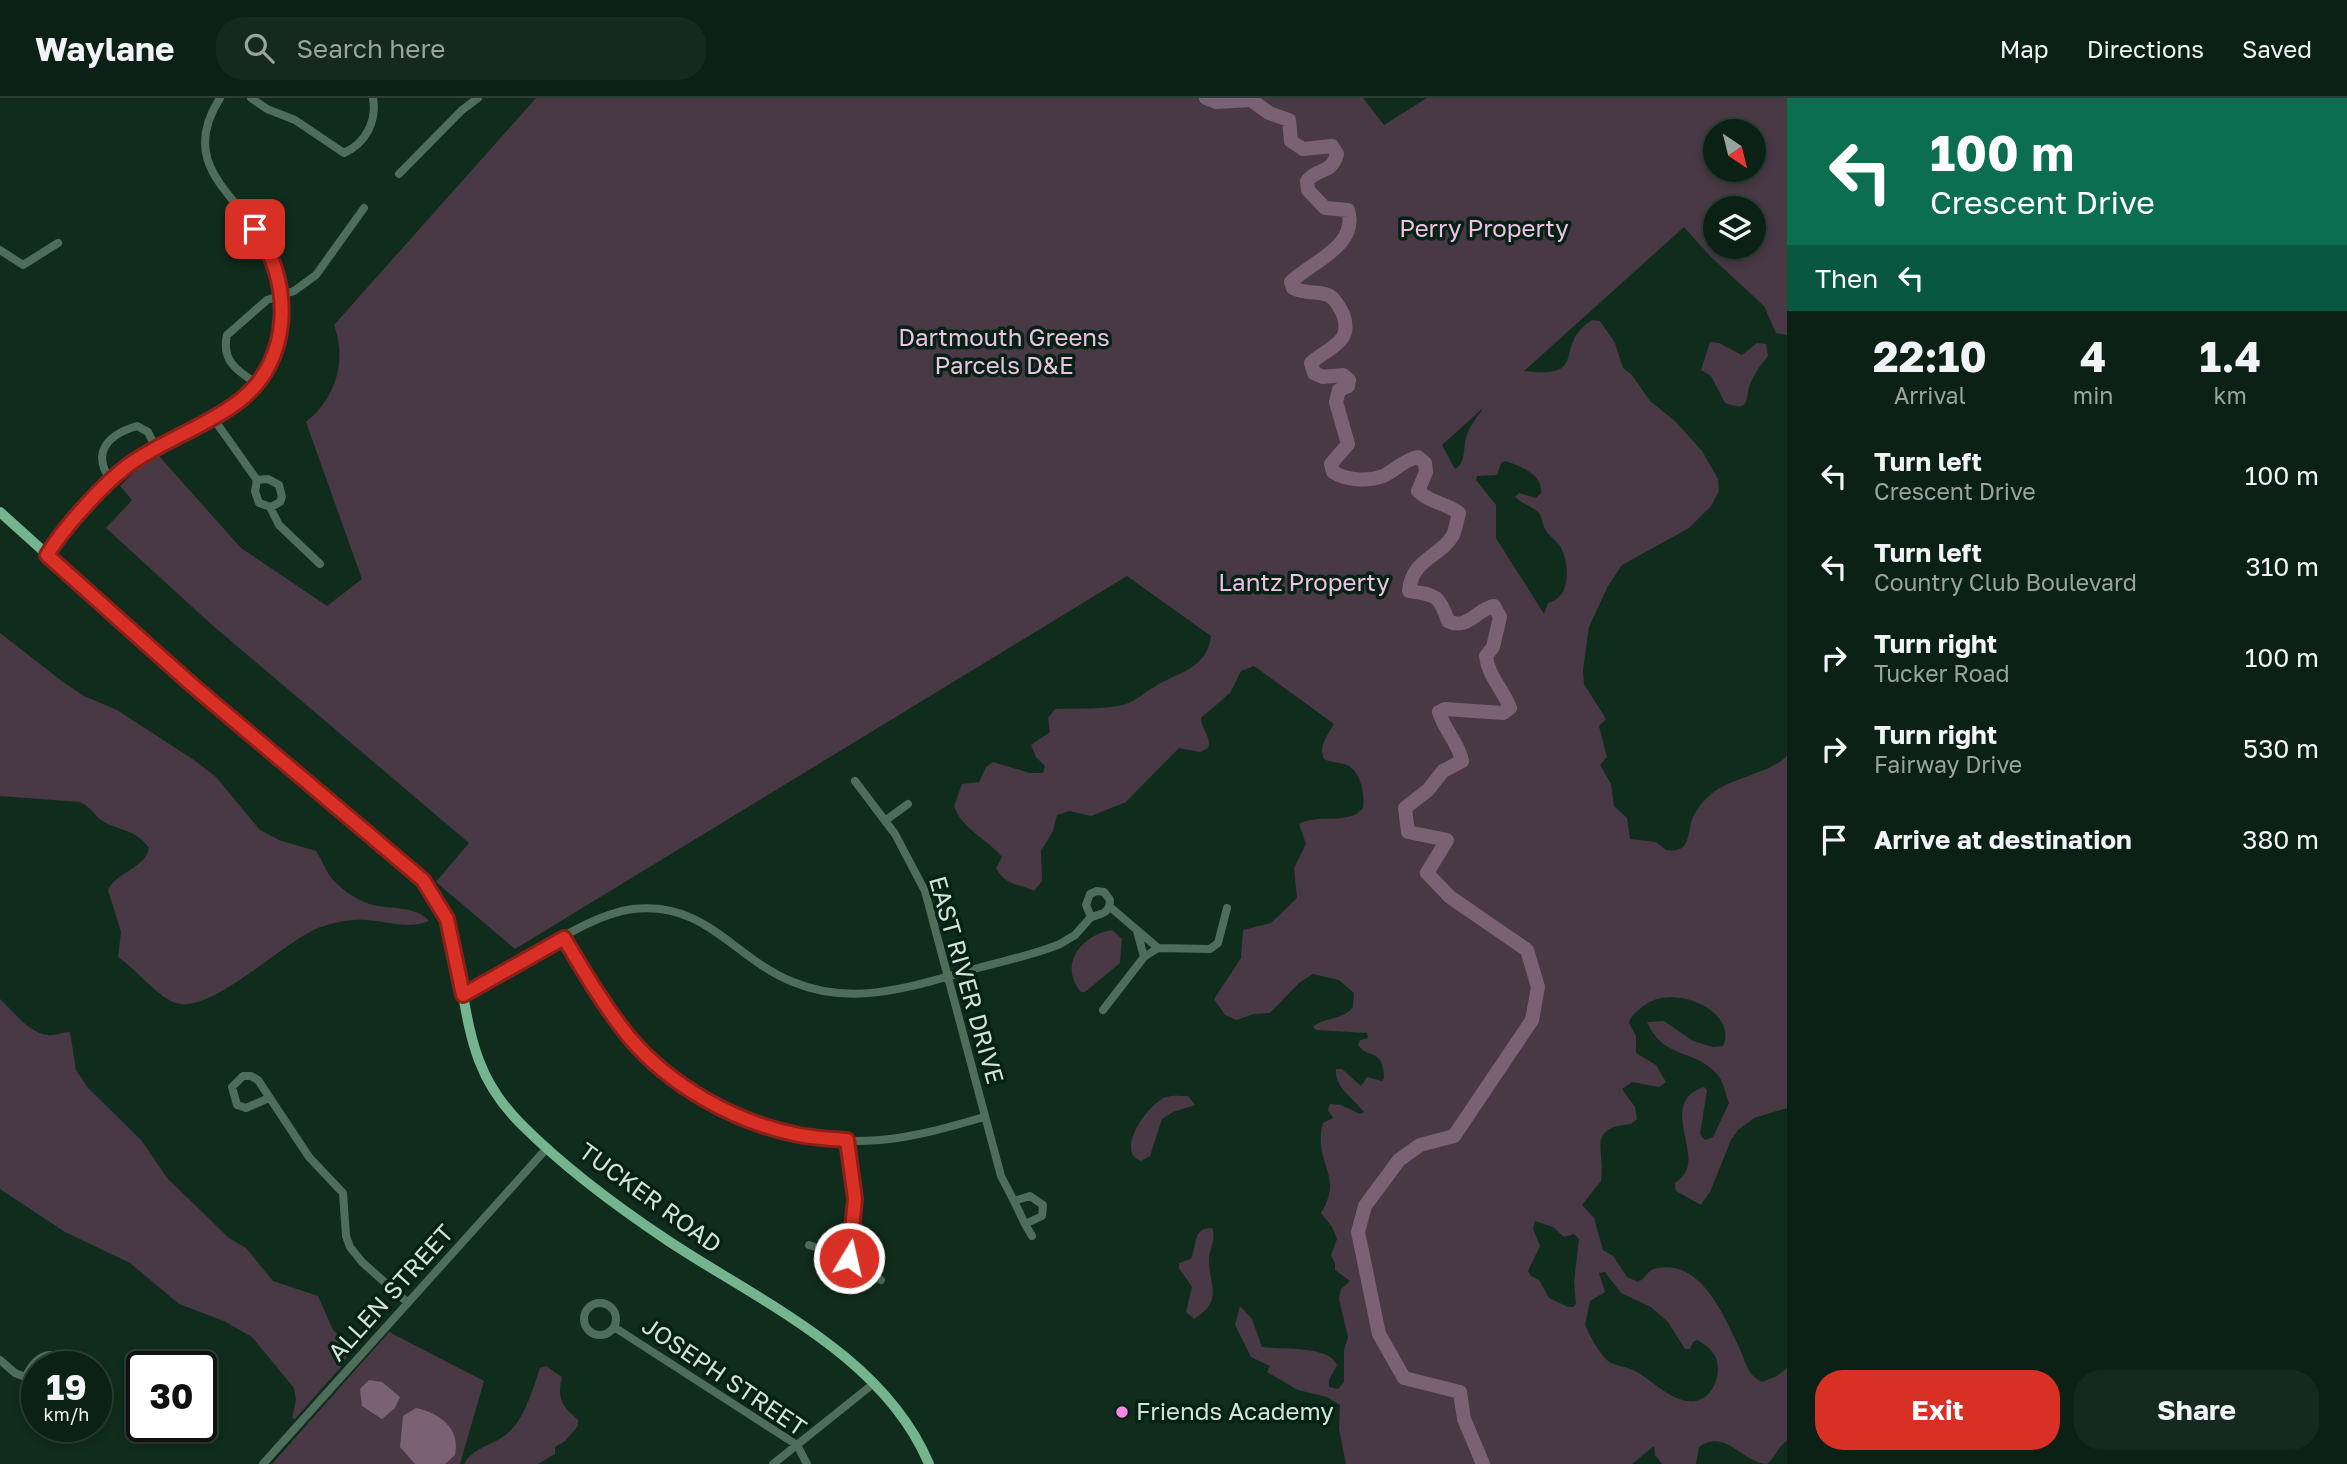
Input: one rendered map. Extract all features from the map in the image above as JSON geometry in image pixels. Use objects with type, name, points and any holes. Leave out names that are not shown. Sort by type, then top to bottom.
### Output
[{"type":"main road","name":"TUCKER ROAD","points":[[0,512],[191,684],[423,880],[447,919],[474,1044],[488,1083],[508,1110],[547,1148],[628,1213],[811,1332],[873,1384],[902,1418],[929,1464]]},
{"type":"street","points":[[47,555],[111,481],[131,463],[238,402],[268,366],[278,342],[282,296],[275,265],[264,240],[222,190],[208,163],[206,132],[220,98]]},
{"type":"street","points":[[251,98],[267,109],[295,120],[344,153],[363,138],[373,124],[376,112],[373,98]]},
{"type":"street","points":[[399,173],[478,98]]},
{"type":"street","points":[[256,383],[239,372],[229,361],[225,348],[227,335],[267,300],[303,286],[316,275],[364,208]]},
{"type":"street","points":[[0,250],[23,265],[58,243]]},
{"type":"street","points":[[213,418],[257,480],[255,496],[259,503],[270,507],[279,525],[320,564]]},
{"type":"street","points":[[111,481],[102,468],[100,457],[104,448],[123,430],[137,426],[148,432],[156,448]]},
{"type":"street","points":[[257,480],[275,481],[282,489],[281,502],[270,507]]},
{"type":"street","name":"EAST RIVER DRIVE","points":[[855,781],[906,851],[925,891],[1001,1177],[1032,1236]]},
{"type":"street","points":[[886,820],[908,804]]},
{"type":"street","points":[[463,995],[595,920],[636,909],[659,909],[699,920],[777,974],[823,993],[842,995],[872,994],[947,977],[1060,944],[1075,935],[1091,916],[1104,913],[1109,906],[1109,898],[1105,893],[1092,893],[1086,903],[1091,916]]},
{"type":"street","points":[[1109,906],[1128,919],[1137,931],[1158,948]]},
{"type":"street","points":[[1103,1010],[1143,957],[1158,948],[1210,949],[1218,943],[1227,908]]},
{"type":"street","points":[[1137,931],[1143,957]]},
{"type":"street","points":[[564,938],[622,1028],[642,1051],[675,1079],[723,1108],[759,1124],[799,1136],[847,1140],[906,1136],[984,1117]]},
{"type":"street","points":[[269,1098],[246,1108],[237,1105],[232,1087],[237,1080],[251,1076],[258,1080],[314,1163],[343,1193],[346,1236],[350,1247],[362,1262],[408,1303]]},
{"type":"street","points":[[847,1140],[855,1199],[849,1258]]},
{"type":"street","name":"ALLEN STREET","points":[[263,1464],[547,1148]]},
{"type":"street","points":[[1014,1201],[1030,1196],[1043,1205],[1042,1216],[1025,1224]]},
{"type":"street","points":[[809,1245],[849,1258],[881,1280]]},
{"type":"street","name":"JOSEPH STREET","points":[[597,1303],[609,1305],[616,1315],[614,1327],[604,1334],[592,1332],[585,1322],[587,1310],[597,1303]]},
{"type":"street","name":"JOSEPH STREET","points":[[614,1327],[797,1445],[807,1464]]},
{"type":"street","points":[[0,1360],[21,1375]]},
{"type":"street","points":[[773,1464],[873,1384]]},
{"type":"green space","points":[[536,98],[1363,98],[1384,125],[1427,98],[1787,98],[1787,335],[1776,333],[1764,306],[1713,259],[1766,259],[1766,196],[1703,196],[1703,248],[1684,227],[1524,371],[1558,370],[1565,365],[1580,330],[1592,320],[1600,321],[1615,343],[1623,368],[1632,375],[1650,401],[1675,421],[1702,451],[1718,479],[1719,491],[1711,506],[1689,528],[1622,565],[1608,586],[1589,627],[1583,670],[1584,684],[1606,719],[1599,726],[1607,757],[1600,765],[1611,784],[1614,806],[1627,818],[1630,839],[1656,842],[1666,850],[1683,847],[1696,812],[1709,796],[1728,784],[1779,763],[1787,756],[1787,1108],[1754,1118],[1738,1130],[1731,1140],[1710,1192],[1701,1205],[1676,1191],[1675,1183],[1685,1173],[1688,1165],[1682,1122],[1685,1101],[1692,1093],[1704,1087],[1707,1090],[1700,1134],[1705,1140],[1713,1137],[1729,1103],[1723,1083],[1716,1073],[1707,1065],[1661,1042],[1647,1022],[1664,1021],[1693,1041],[1713,1047],[1723,1046],[1725,1033],[1721,1021],[1712,1011],[1700,1004],[1670,997],[1655,1000],[1636,1012],[1629,1023],[1636,1036],[1636,1053],[1656,1065],[1666,1082],[1659,1087],[1632,1082],[1622,1089],[1635,1107],[1637,1119],[1631,1124],[1608,1130],[1603,1136],[1601,1181],[1582,1205],[1594,1218],[1603,1250],[1613,1256],[1627,1277],[1638,1282],[1654,1269],[1670,1267],[1685,1271],[1708,1291],[1718,1305],[1747,1367],[1757,1379],[1762,1382],[1787,1368],[1787,1441],[1767,1464],[1758,1462],[1726,1444],[1709,1442],[1699,1447],[1696,1464],[1662,1464],[1655,1455],[1654,1446],[1632,1464],[1346,1464],[1339,1429],[1340,1405],[1327,1397],[1298,1390],[1267,1372],[1270,1366],[1251,1357],[1235,1325],[1240,1306],[1252,1319],[1262,1347],[1324,1354],[1337,1365],[1329,1380],[1329,1387],[1338,1389],[1344,1382],[1344,1350],[1348,1337],[1339,1299],[1341,1289],[1350,1281],[1335,1270],[1331,1255],[1337,1239],[1321,1213],[1328,1200],[1330,1188],[1321,1137],[1323,1123],[1333,1118],[1328,1110],[1330,1104],[1341,1105],[1360,1114],[1364,1112],[1341,1087],[1336,1069],[1342,1069],[1361,1086],[1367,1077],[1382,1081],[1384,1078],[1381,1062],[1358,1045],[1360,1040],[1368,1038],[1367,1033],[1316,1030],[1313,1027],[1344,1015],[1353,1007],[1354,993],[1339,980],[1313,974],[1299,983],[1270,1013],[1254,1014],[1236,1020],[1225,1015],[1214,999],[1241,958],[1243,930],[1271,923],[1297,898],[1294,868],[1306,844],[1299,824],[1315,819],[1350,817],[1363,808],[1363,791],[1356,773],[1347,765],[1324,759],[1322,754],[1323,745],[1334,724],[1254,666],[1241,671],[1230,693],[1201,718],[1209,740],[1208,748],[1200,752],[1179,748],[1126,802],[1091,816],[1070,811],[1057,815],[1053,831],[1041,851],[1042,881],[1034,891],[1012,883],[1000,874],[996,868],[1002,857],[968,827],[954,806],[962,784],[979,782],[986,767],[993,762],[1030,773],[1043,773],[1045,766],[1036,757],[1031,745],[1050,732],[1048,718],[1055,709],[1100,708],[1126,704],[1190,669],[1204,656],[1211,636],[1127,576],[515,949],[436,882],[469,843],[211,624],[106,528],[132,500],[120,486],[141,465],[159,456],[241,548],[327,606],[362,579],[306,422],[325,402],[336,378],[339,365],[338,339],[334,325]],"holes":[[[1483,408],[1469,430],[1463,459],[1455,469],[1442,445]],[[1505,461],[1523,468],[1539,481],[1541,493],[1536,498],[1519,493],[1515,497],[1538,512],[1545,530],[1560,546],[1564,555],[1567,572],[1565,588],[1556,600],[1548,603],[1544,614],[1496,538],[1496,505],[1476,480],[1477,476],[1497,475],[1501,463]],[[1535,1221],[1553,1227],[1564,1237],[1574,1234],[1579,1239],[1574,1282],[1576,1304],[1573,1307],[1549,1298],[1539,1280],[1528,1271],[1540,1246],[1533,1229]],[[1605,1272],[1621,1293],[1651,1307],[1668,1322],[1685,1349],[1690,1349],[1697,1340],[1710,1350],[1716,1358],[1718,1371],[1714,1385],[1707,1395],[1695,1401],[1678,1399],[1633,1370],[1611,1363],[1605,1358],[1585,1325],[1590,1301],[1605,1292],[1599,1273]]]},
{"type":"green space","points":[[1710,342],[1719,343],[1742,355],[1757,343],[1766,344],[1768,356],[1749,386],[1744,405],[1725,403],[1711,376],[1701,370]]},
{"type":"green space","points":[[0,633],[84,696],[117,710],[194,760],[216,777],[260,830],[279,840],[316,851],[327,872],[348,893],[373,905],[418,913],[429,921],[406,925],[355,920],[329,925],[290,944],[248,975],[205,999],[186,1004],[164,997],[118,957],[121,932],[108,890],[117,879],[147,855],[149,848],[135,835],[102,821],[80,802],[0,796]]},
{"type":"green space","points":[[1112,930],[1122,939],[1120,963],[1085,992],[1081,992],[1074,982],[1072,972],[1076,953],[1091,938]]},
{"type":"green space","points":[[0,999],[33,1030],[50,1035],[70,1032],[76,1070],[88,1088],[141,1140],[168,1179],[229,1238],[246,1248],[273,1281],[318,1296],[333,1330],[347,1344],[350,1352],[340,1368],[295,1419],[292,1418],[296,1400],[294,1388],[252,1337],[224,1321],[179,1304],[130,1263],[65,1232],[0,1189]]},
{"type":"green space","points":[[1188,1096],[1195,1105],[1173,1112],[1162,1119],[1150,1156],[1141,1161],[1134,1156],[1132,1138],[1151,1108],[1166,1097]]},
{"type":"green space","points":[[1212,1228],[1214,1237],[1209,1262],[1212,1300],[1194,1319],[1186,1312],[1192,1287],[1179,1268],[1179,1263],[1191,1259],[1198,1234]]},
{"type":"green space","points":[[389,1332],[484,1381],[460,1464],[272,1464]]},
{"type":"green space","points":[[546,1366],[562,1377],[560,1396],[578,1420],[578,1426],[565,1441],[555,1447],[555,1454],[538,1464],[464,1464],[477,1451],[499,1439],[517,1423],[540,1368]]},
{"type":"shaded area","points":[[369,1380],[382,1382],[400,1397],[395,1408],[382,1419],[362,1406],[360,1389]]},
{"type":"shaded area","points":[[416,1408],[440,1418],[452,1430],[455,1437],[455,1455],[445,1464],[415,1464],[400,1447],[403,1416]]},
{"type":"waterway","points":[[1206,98],[1216,102],[1251,100],[1269,113],[1289,120],[1291,141],[1303,149],[1332,146],[1337,154],[1328,168],[1307,181],[1308,190],[1325,208],[1348,210],[1350,223],[1347,234],[1331,252],[1291,282],[1293,288],[1298,290],[1332,297],[1342,312],[1345,324],[1345,332],[1338,343],[1311,363],[1314,373],[1323,377],[1343,375],[1349,380],[1348,386],[1339,390],[1336,402],[1348,444],[1331,464],[1333,472],[1350,478],[1370,479],[1383,476],[1413,458],[1418,457],[1425,463],[1426,472],[1418,491],[1459,513],[1453,535],[1415,571],[1409,591],[1435,597],[1442,605],[1448,621],[1461,623],[1494,606],[1500,617],[1493,647],[1486,656],[1490,670],[1510,708],[1503,713],[1445,709],[1439,712],[1462,761],[1443,771],[1428,790],[1405,808],[1408,832],[1447,840],[1427,873],[1450,897],[1527,950],[1538,987],[1532,1020],[1454,1136],[1420,1145],[1399,1160],[1365,1206],[1358,1232],[1379,1334],[1404,1378],[1460,1392],[1464,1419],[1483,1464]]},
{"type":"place","name":"Friends Academy","points":[[1122,1412]]},
{"type":"route","points":[[255,229],[272,257],[282,296],[280,334],[268,366],[238,402],[139,458],[120,472],[65,531],[47,555],[191,684],[423,880],[447,919],[463,995],[564,938],[622,1028],[654,1063],[675,1079],[702,1097],[759,1124],[799,1136],[847,1140],[855,1199],[849,1258]]},
{"type":"park label","name":"Perry Property","points":[[1484,229]]},
{"type":"park label","name":"Dartmouth Greens Parcels D&E","points":[[1004,352]]},
{"type":"park label","name":"Lantz Property","points":[[1304,583]]}]
